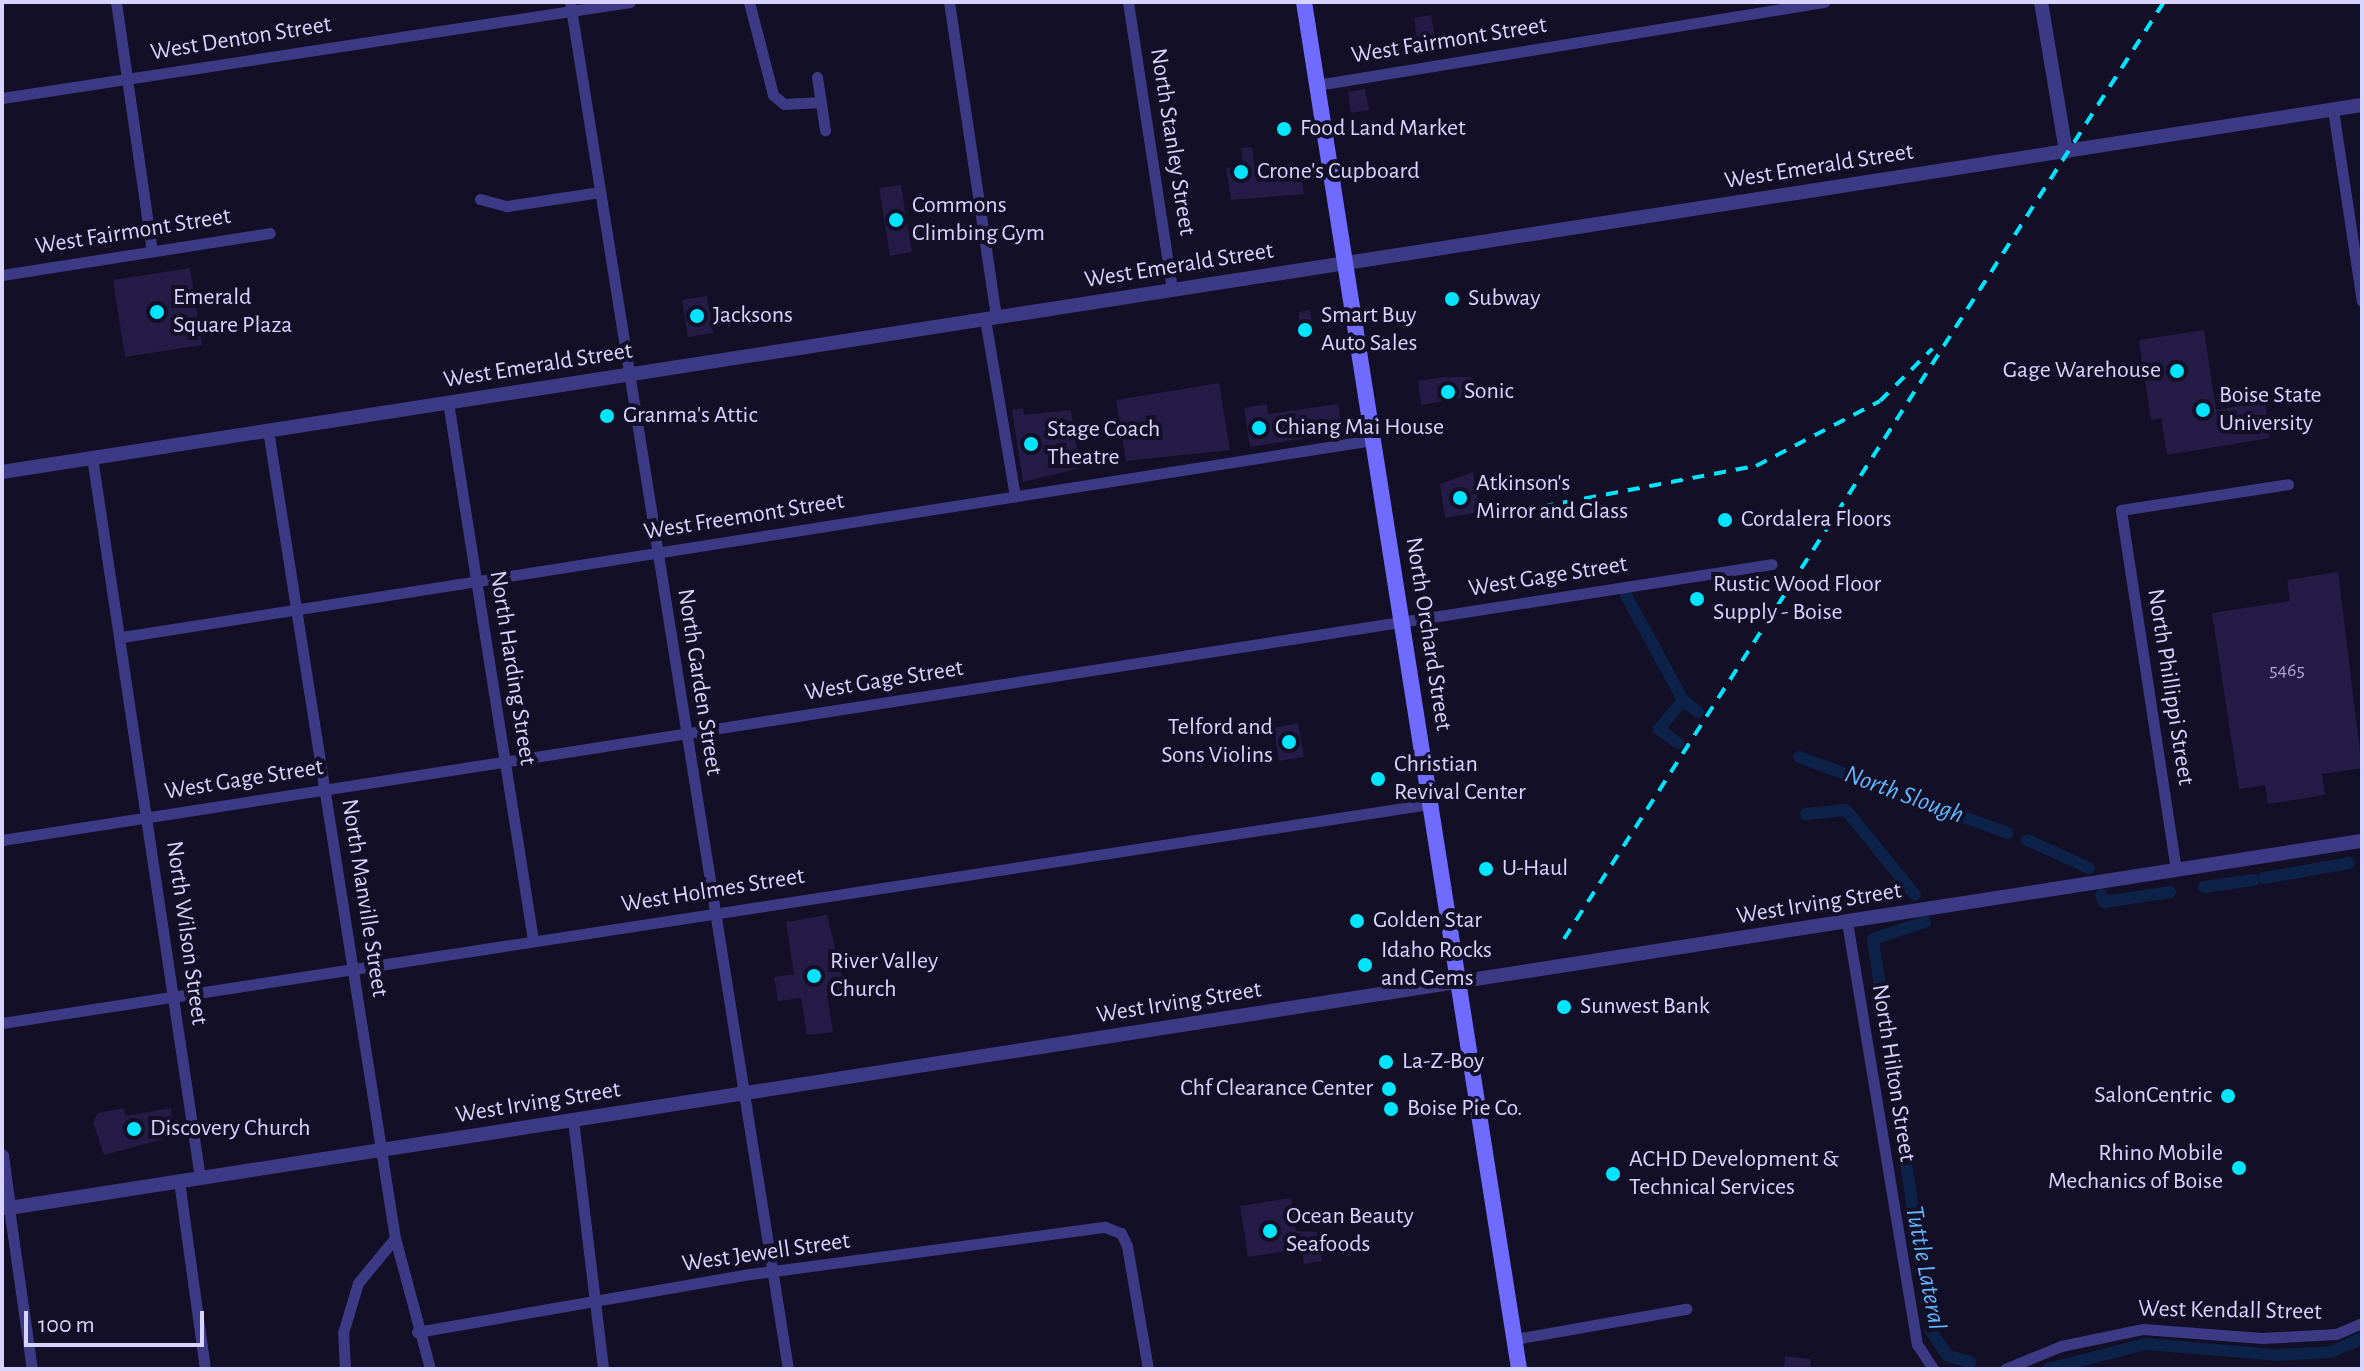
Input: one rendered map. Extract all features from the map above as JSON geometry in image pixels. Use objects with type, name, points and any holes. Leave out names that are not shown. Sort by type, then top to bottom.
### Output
[{"type":"main road","name":"North Orchard Street","points":[[1304,2],[1517,1366]]},
{"type":"street","points":[[116,2],[152,251]]},
{"type":"street","name":"West Denton Street","points":[[2,98],[570,6],[630,2]]},
{"type":"street","points":[[749,2],[773,95],[784,104],[821,102]]},
{"type":"street","points":[[949,2],[1015,496]]},
{"type":"street","name":"North Stanley Street","points":[[1128,2],[1172,290]]},
{"type":"street","name":"West Fairmont Street","points":[[1317,85],[1824,2]]},
{"type":"street","points":[[2041,2],[2066,152]]},
{"type":"street","name":"North Garden Street","points":[[570,6],[788,1369]]},
{"type":"street","points":[[817,77],[825,130]]},
{"type":"street","name":"West Emerald Street","points":[[2,472],[2362,105]]},
{"type":"street","points":[[2333,110],[2362,301]]},
{"type":"street","points":[[480,199],[507,206],[600,192]]},
{"type":"street","name":"West Fairmont Street","points":[[2,275],[270,233]]},
{"type":"street","name":"North Harding Street","points":[[448,402],[533,940]]},
{"type":"street","name":"North Manville Street","points":[[268,430],[395,1238],[417,1332],[430,1369]]},
{"type":"street","name":"West Freemont Street","points":[[122,637],[1373,440]]},
{"type":"street","name":"North Wilson Street","points":[[92,457],[122,637],[200,1178]]},
{"type":"street","name":"North Phillippi Street","points":[[2176,870],[2121,510],[2288,484]]},
{"type":"street","name":"West Gage Street","points":[[2,840],[1772,564]]},
{"type":"street","name":"West Holmes Street","points":[[2,1023],[1430,804]]},
{"type":"street","name":"West Irving Street","points":[[6,1208],[2362,841]]},
{"type":"street","name":"North Hilton Street","points":[[1847,922],[1917,1344],[1933,1369]]},
{"type":"street","points":[[573,1120],[603,1369]]},
{"type":"street","points":[[2,1156],[6,1208],[32,1369]]},
{"type":"street","points":[[179,1181],[205,1369]]},
{"type":"street","name":"West Jewell Street","points":[[417,1332],[597,1301],[1105,1227],[1121,1233],[1148,1369]]},
{"type":"street","points":[[345,1369],[343,1333],[358,1283],[395,1238]]},
{"type":"street","points":[[1515,1339],[1686,1309]]},
{"type":"street","name":"West Kendall Street","points":[[2005,1369],[2061,1346],[2143,1329],[2262,1338],[2336,1334],[2362,1323]]},
{"type":"building","points":[[1431,15],[1435,37],[1417,40],[1414,18]]},
{"type":"building","points":[[1365,89],[1369,110],[1351,113],[1348,92]]},
{"type":"building","name":"Crone's Cupboard","points":[[1252,147],[1257,183],[1301,176],[1304,194],[1231,200],[1226,168],[1243,165],[1241,148]]},
{"type":"building","name":"Commons Climbing Gym","points":[[901,185],[912,252],[890,256],[879,188]]},
{"type":"building","name":"Emerald Square Plaza","points":[[190,268],[202,345],[125,357],[113,280]]},
{"type":"building","name":"Jacksons","points":[[707,296],[713,333],[688,337],[682,300]]},
{"type":"building","name":"Smart Buy Auto Sales","points":[[1310,310],[1314,338],[1299,341],[1299,312]]},
{"type":"building","name":"Gage Warehouse","points":[[2204,330],[2216,410],[2265,402],[2270,438],[2167,455],[2161,418],[2151,420],[2139,340]]},
{"type":"building","name":"Sonic","points":[[1472,377],[1475,396],[1421,405],[1418,381]]},
{"type":"building","points":[[1219,383],[1230,450],[1126,461],[1116,400]]},
{"type":"building","points":[[1267,404],[1268,414],[1338,404],[1343,432],[1250,447],[1244,408]]},
{"type":"building","points":[[1023,408],[1024,415],[1071,410],[1080,468],[1023,482],[1012,410]]},
{"type":"building","name":"Atkinson's Mirror and Glass","points":[[1473,472],[1480,512],[1445,518],[1440,484]]},
{"type":"building","points":[[2338,572],[2362,768],[2322,774],[2325,795],[2268,804],[2265,785],[2239,789],[2212,613],[2290,601],[2287,580]]},
{"type":"building","name":"Telford and Sons Violins","points":[[1298,723],[1304,757],[1279,761],[1274,728]]},
{"type":"building","name":"River Valley Church","points":[[827,915],[846,992],[827,995],[833,1032],[807,1035],[801,998],[778,1001],[774,977],[794,974],[786,922]]},
{"type":"building","name":"Discovery Church","points":[[124,1108],[125,1116],[171,1108],[175,1136],[104,1155],[93,1122],[98,1113]]},
{"type":"building","name":"Ocean Beauty Seafoods","points":[[1291,1198],[1296,1231],[1317,1232],[1322,1261],[1304,1264],[1302,1249],[1248,1257],[1240,1206]]},
{"type":"building","points":[[1785,1356],[1811,1359],[1810,1369],[1784,1369]]},
{"type":"waterway","name":"North Slough","points":[[1626,595],[1683,700],[1698,712]]},
{"type":"waterway","name":"Tuttle Lateral","points":[[1678,743],[1659,729],[1683,700]]},
{"type":"waterway","name":"North Slough","points":[[1799,757],[2008,833]]},
{"type":"waterway","name":"Tuttle Lateral","points":[[1806,814],[1846,810],[1915,895]]},
{"type":"waterway","name":"North Slough","points":[[2027,840],[2089,868]]},
{"type":"waterway","name":"North Slough","points":[[2264,878],[2349,863]]},
{"type":"waterway","name":"North Slough","points":[[2204,887],[2254,880]]},
{"type":"waterway","name":"North Slough","points":[[2101,895],[2104,902],[2170,892]]},
{"type":"waterway","name":"Tuttle Lateral","points":[[1879,981],[1873,939],[1925,922]]},
{"type":"waterway","name":"Tuttle Lateral","points":[[1883,1003],[1892,1069]]},
{"type":"waterway","name":"Tuttle Lateral","points":[[1896,1091],[1897,1100]]},
{"type":"waterway","name":"Tuttle Lateral","points":[[1905,1155],[1931,1331],[1948,1356],[1970,1362]]},
{"type":"waterway","name":"Tuttle Lateral","points":[[2048,1369],[2146,1344],[2276,1355],[2331,1352],[2362,1338]]},
{"type":"railway","points":[[1564,939],[2164,2]]},
{"type":"railway","points":[[1498,515],[1756,466],[1880,401],[1932,349]]},
{"type":"place","name":"Food Land Market","points":[[1284,129]]},
{"type":"place","name":"Crone's Cupboard","points":[[1241,172]]},
{"type":"place","name":"Commons Climbing Gym","points":[[896,220]]},
{"type":"place","name":"Subway","points":[[1452,299]]},
{"type":"place","name":"Emerald Square Plaza","points":[[157,312]]},
{"type":"place","name":"Jacksons","points":[[697,316]]},
{"type":"place","name":"Smart Buy Auto Sales","points":[[1305,330]]},
{"type":"place","name":"Gage Warehouse","points":[[2177,371]]},
{"type":"place","name":"Sonic","points":[[1448,392]]},
{"type":"place","name":"Boise State University","points":[[2203,410]]},
{"type":"place","name":"Granma's Attic","points":[[607,416]]},
{"type":"place","name":"Chiang Mai House","points":[[1259,428]]},
{"type":"place","name":"Stage Coach Theatre","points":[[1031,444]]},
{"type":"place","name":"Atkinson's Mirror and Glass","points":[[1460,498]]},
{"type":"place","name":"Cordalera Floors","points":[[1725,520]]},
{"type":"place","name":"Rustic Wood Floor Supply - Boise","points":[[1697,599]]},
{"type":"place","name":"Telford and Sons Violins","points":[[1289,742]]},
{"type":"place","name":"Christian Revival Center","points":[[1378,779]]},
{"type":"place","name":"U-Haul","points":[[1486,869]]},
{"type":"place","name":"Golden Star","points":[[1357,921]]},
{"type":"place","name":"Idaho Rocks and Gems","points":[[1365,965]]},
{"type":"place","name":"River Valley Church","points":[[814,976]]},
{"type":"place","name":"Sunwest Bank","points":[[1564,1007]]},
{"type":"place","name":"La-Z-Boy","points":[[1386,1062]]},
{"type":"place","name":"Chf Clearance Center","points":[[1389,1089]]},
{"type":"place","name":"SalonCentric","points":[[2228,1096]]},
{"type":"place","name":"Boise Pie Co.","points":[[1391,1109]]},
{"type":"place","name":"Discovery Church","points":[[134,1129]]},
{"type":"place","name":"Rhino Mobile Mechanics of Boise","points":[[2239,1168]]},
{"type":"place","name":"ACHD Development & Technical Services","points":[[1613,1174]]},
{"type":"place","name":"Ocean Beauty Seafoods","points":[[1270,1231]]}]
